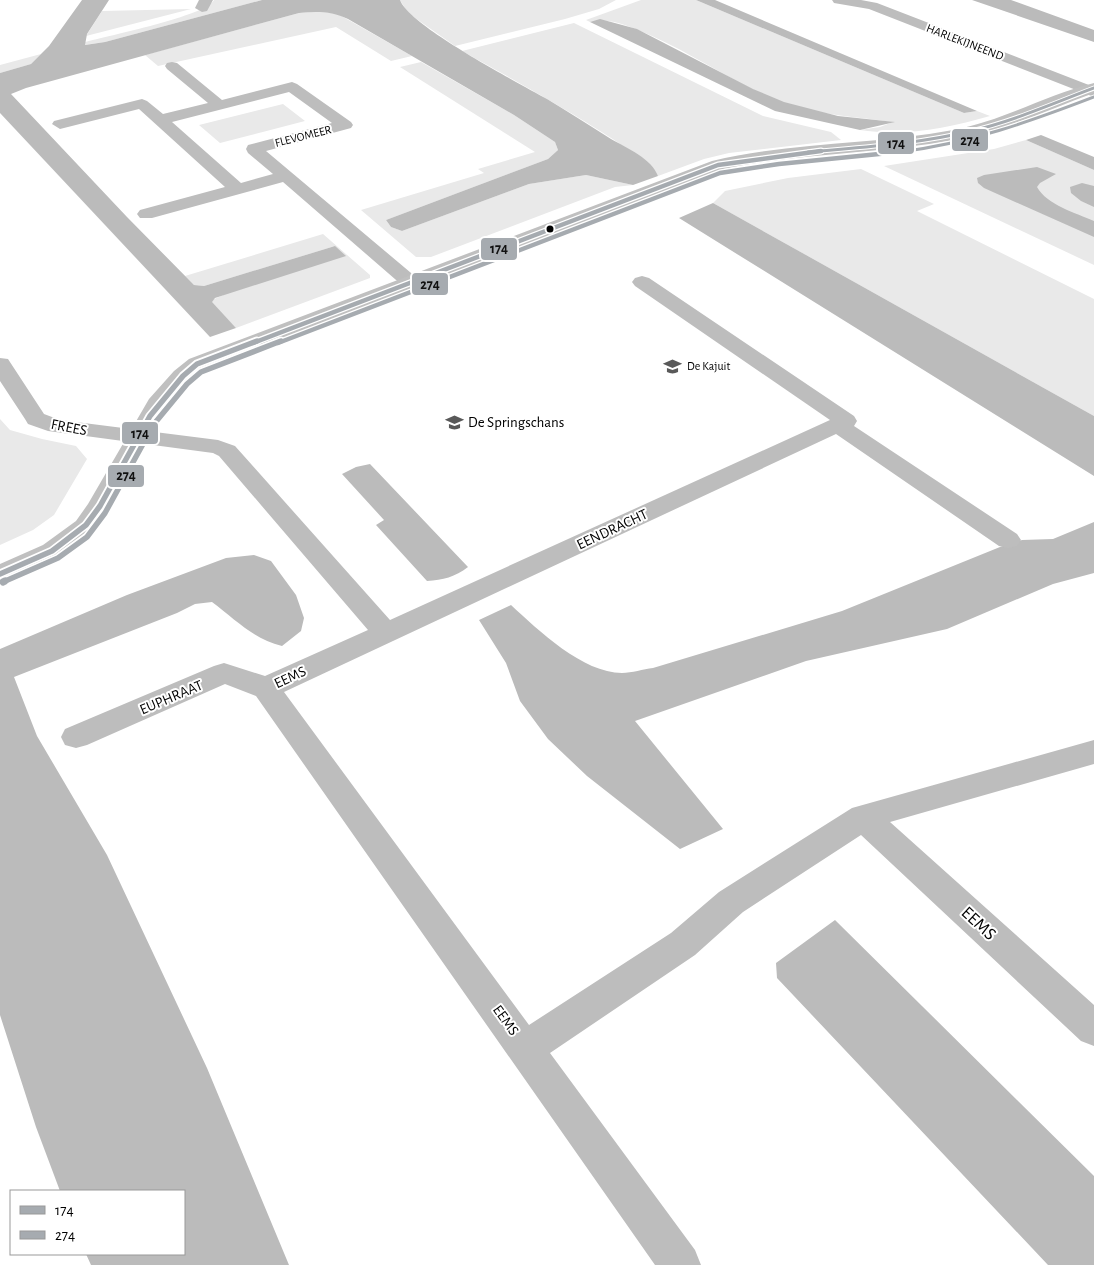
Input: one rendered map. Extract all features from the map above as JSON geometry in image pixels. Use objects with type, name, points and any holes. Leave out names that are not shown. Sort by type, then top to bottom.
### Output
[{"type":"street","name":"HARLEKIJNEEND","points":[[839,0],[872,6],[1092,90]]},
{"type":"street","points":[[172,66],[219,105]]},
{"type":"street","name":"FLEVOMEER","points":[[160,120],[292,87],[345,125],[254,149],[410,282]]},
{"type":"street","points":[[0,574],[32,562],[59,548],[81,530],[95,513],[157,403],[172,383],[197,364],[718,165],[768,154],[954,135],[988,126],[1092,90]]},
{"type":"street","points":[[60,124],[142,104],[238,189]]},
{"type":"street","points":[[146,214],[286,176]]},
{"type":"street","points":[[642,282],[846,421],[837,425]]},
{"type":"street","name":"FREES","points":[[0,364],[36,419],[56,426],[138,438]]},
{"type":"street","points":[[837,425],[1008,540]]},
{"type":"street","name":"EENDRACHT","points":[[386,633],[837,425]]},
{"type":"street","points":[[138,438],[218,447],[227,451],[386,633]]},
{"type":"street","name":"EEMS","points":[[386,633],[266,688],[680,1265]]},
{"type":"street","name":"EUPHRAAT","points":[[76,737],[224,673],[266,688]]},
{"type":"street","name":"EEMS","points":[[525,1048],[683,944],[731,902],[863,817],[1094,752]]},
{"type":"street","name":"EEMS","points":[[863,817],[1094,1029]]},
{"type":"shaded area","points":[[82,0],[109,0],[87,34],[85,45],[105,42],[262,0],[400,0],[408,11],[443,39],[638,154],[650,164],[658,176],[633,185],[586,175],[529,184],[402,231],[391,227],[386,220],[548,159],[558,150],[555,142],[514,115],[348,19],[324,12],[299,13],[26,88],[11,94],[194,285],[204,286],[335,246],[346,256],[215,298],[212,302],[236,328],[210,337],[0,113],[0,73],[31,64],[49,46]]},
{"type":"shaded area","points":[[214,0],[262,0],[105,42],[84,45],[85,42],[175,19],[207,6]]},
{"type":"shaded area","points":[[400,0],[616,0],[599,9],[565,19],[455,46],[408,13]]},
{"type":"shaded area","points":[[641,0],[696,0],[964,113],[977,111],[990,116],[958,124],[909,132],[860,130],[880,127],[893,122],[825,113],[785,103],[751,88],[669,44],[637,30],[613,22],[590,22],[586,20]]},
{"type":"shaded area","points":[[696,0],[715,0],[977,111],[964,113]]},
{"type":"shaded area","points":[[972,0],[1011,0],[1094,30],[1094,42]]},
{"type":"shaded area","points":[[191,9],[86,36],[102,11]]},
{"type":"shaded area","points":[[317,11],[338,14],[412,56],[391,61],[336,27],[158,66],[145,55],[299,13]]},
{"type":"shaded area","points":[[600,19],[637,29],[753,89],[784,102],[838,116],[895,122],[860,130],[775,111],[590,22]]},
{"type":"shaded area","points":[[574,23],[763,116],[831,132],[841,140],[729,153],[704,159],[658,176],[628,149],[600,131],[536,92],[462,51]]},
{"type":"shaded area","points":[[41,54],[31,64],[0,73],[0,65]]},
{"type":"shaded area","points":[[421,62],[514,115],[555,142],[558,150],[548,159],[386,220],[391,227],[402,231],[529,184],[586,175],[633,185],[615,187],[431,257],[416,257],[361,210],[484,173],[478,169],[535,152],[400,67]]},
{"type":"shaded area","points":[[283,104],[305,121],[220,143],[199,125]]},
{"type":"shaded area","points":[[1041,135],[1094,157],[1094,170],[1026,140]]},
{"type":"shaded area","points":[[1026,140],[1094,170],[1094,265],[884,166],[994,149]]},
{"type":"shaded area","points":[[1037,167],[1056,174],[1040,183],[1037,187],[1055,204],[1094,221],[1094,237],[984,188],[978,183],[977,178],[984,175]]},
{"type":"shaded area","points":[[861,169],[934,204],[917,211],[1094,299],[1094,416],[713,203],[725,191],[788,178]]},
{"type":"shaded area","points":[[1082,183],[1094,186],[1094,207],[1081,201],[1071,193],[1070,187]]},
{"type":"shaded area","points":[[713,203],[1094,416],[1094,476],[679,218]]},
{"type":"shaded area","points":[[323,234],[370,275],[370,278],[236,328],[211,302],[212,300],[335,246],[204,286],[194,285],[185,276]]},
{"type":"shaded area","points":[[0,419],[10,430],[76,446],[87,459],[54,515],[33,530],[0,545]]},
{"type":"shaded area","points":[[370,464],[468,567],[449,577],[427,581],[376,525],[384,520],[342,474],[356,467]]},
{"type":"shaded area","points":[[1094,522],[1094,573],[1053,584],[947,629],[806,661],[635,721],[723,829],[680,849],[587,776],[548,739],[520,701],[506,663],[479,620],[511,605],[548,638],[577,658],[607,671],[630,672],[653,668],[842,611],[1000,547],[1022,540],[1053,539]]},
{"type":"shaded area","points":[[254,555],[271,561],[296,595],[304,618],[301,631],[282,646],[262,639],[212,602],[195,604],[177,613],[14,677],[37,736],[107,855],[207,1068],[289,1265],[91,1265],[86,1255],[185,1255],[185,1190],[60,1190],[36,1127],[0,1015],[0,649],[127,595],[226,558]]},
{"type":"shaded area","points":[[835,920],[1094,1176],[1094,1265],[1048,1265],[777,978],[776,963]]},
{"type":"transit line","name":"174","points":[[0,574],[52,551],[86,525],[100,506],[150,416],[171,388],[197,364],[718,165],[953,135],[1007,121],[1094,88]]},
{"type":"transit line","name":"274","points":[[3,582],[58,558],[87,537],[105,513],[154,424],[175,396],[201,372],[720,173],[779,164],[898,152],[957,143],[1010,129],[1094,97]]},
{"type":"place","name":"De Kajuit","points":[[673,366]]},
{"type":"place","name":"De Springschans","points":[[454,422]]}]
